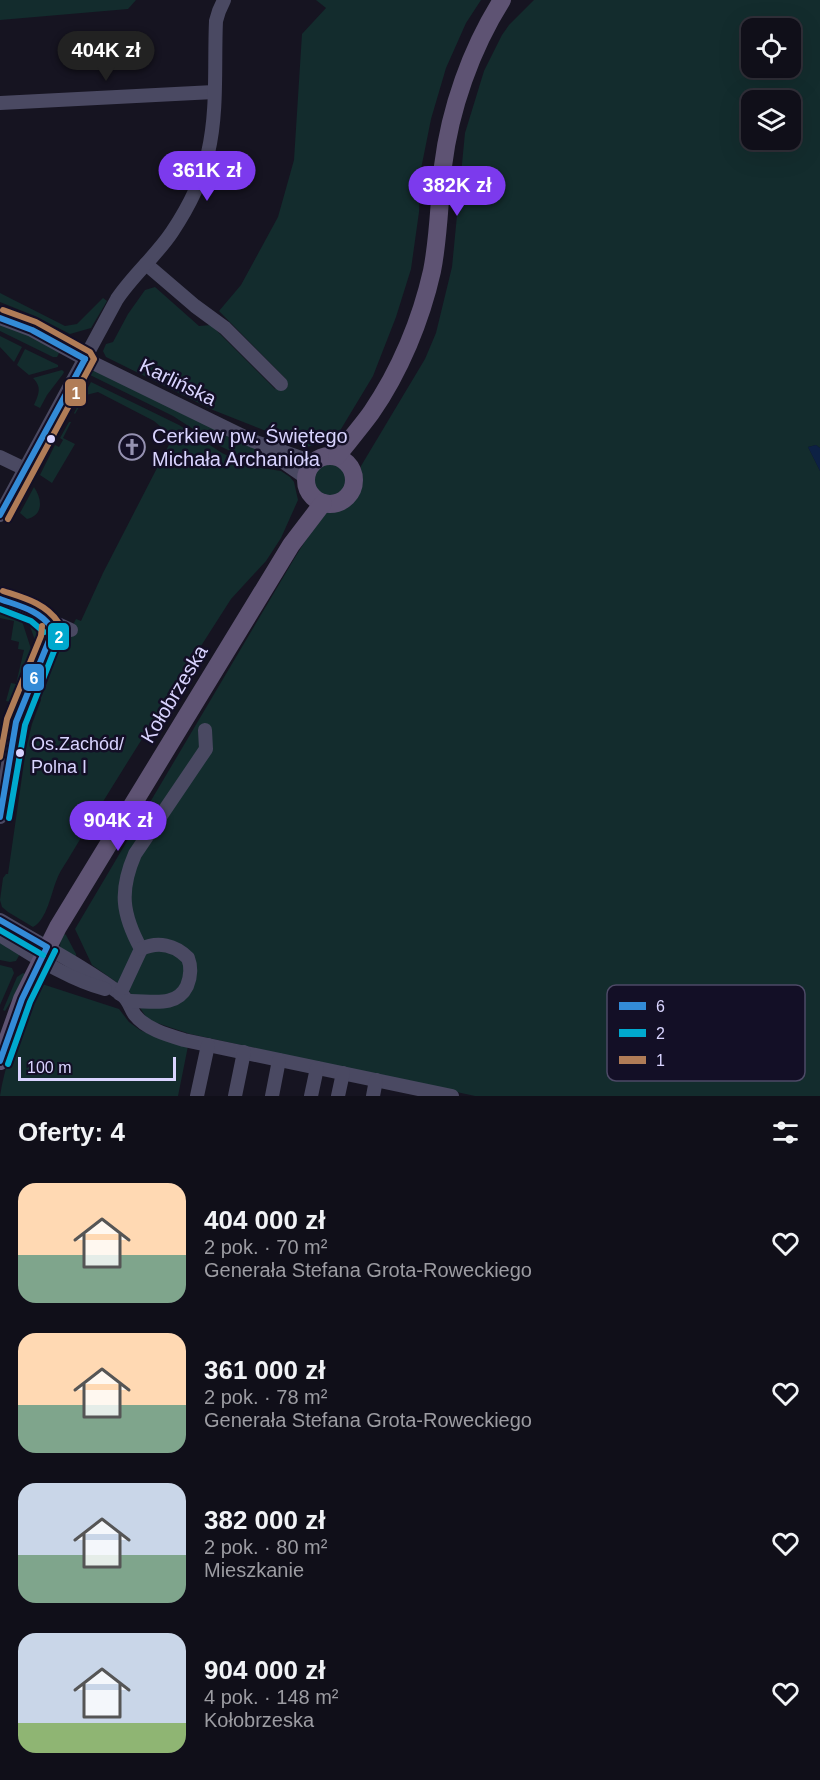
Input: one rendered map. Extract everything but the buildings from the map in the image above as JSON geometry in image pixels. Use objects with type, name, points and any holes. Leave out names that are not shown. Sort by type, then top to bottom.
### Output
[{"type":"main road","points":[[343,460],[399,363],[425,298],[436,245],[449,131],[474,54],[502,0]]},
{"type":"main road","points":[[327,455],[343,460],[354,477],[352,490],[337,503],[317,499],[306,487],[309,469],[327,455]]},
{"type":"main road","name":"Kołobrzeska","points":[[0,1061],[15,1016],[44,953],[317,499]]},
{"type":"street","points":[[0,515],[117,299],[176,226],[199,182],[210,146],[216,21],[225,0]]},
{"type":"street","points":[[0,103],[214,92]]},
{"type":"street","points":[[146,264],[225,328],[281,384]]},
{"type":"street","name":"Karlińska","points":[[0,318],[32,330],[85,359],[309,469]]},
{"type":"street","points":[[0,457],[25,470]]},
{"type":"street","points":[[0,598],[44,618],[51,627],[50,638],[16,722],[4,764],[0,817]]},
{"type":"street","points":[[51,627],[58,624],[71,630]]},
{"type":"street","points":[[141,950],[131,932],[123,899],[128,870],[135,854],[206,749],[205,730]]},
{"type":"street","points":[[0,920],[86,982],[122,996],[165,1002],[177,999],[187,986],[191,973],[188,958],[169,946],[156,945],[141,950],[122,996]]},
{"type":"street","points":[[0,935],[44,953]]},
{"type":"street","points":[[122,996],[136,1016],[152,1028],[174,1037],[376,1080],[410,1092],[448,1096]]},
{"type":"street","points":[[197,1096],[208,1045]]},
{"type":"street","points":[[235,1096],[244,1052]]},
{"type":"street","points":[[272,1096],[279,1059]]},
{"type":"street","points":[[311,1096],[317,1068]]},
{"type":"street","points":[[338,1096],[342,1073]]},
{"type":"street","points":[[373,1096],[376,1080]]},
{"type":"green space","points":[[0,0],[136,0],[128,9],[0,20]]},
{"type":"green space","points":[[316,0],[481,0],[466,23],[446,68],[431,119],[421,169],[419,212],[411,269],[396,317],[373,376],[335,439],[307,447],[213,410],[106,357],[103,351],[106,344],[113,342],[128,314],[145,290],[155,287],[199,326],[211,325],[275,389],[286,379],[219,311],[241,285],[278,217],[294,160],[302,34],[326,8]]},
{"type":"green space","points":[[534,0],[820,0],[820,448],[816,445],[808,447],[820,471],[820,1096],[475,1096],[190,1034],[148,1020],[129,991],[92,965],[75,929],[324,511],[343,507],[354,498],[359,485],[361,466],[425,359],[436,333],[452,267],[465,133],[484,71],[509,25]]},
{"type":"green space","points":[[0,293],[65,326],[77,324],[103,298],[107,301],[91,328],[70,334],[35,316],[0,302]]},
{"type":"green space","points":[[0,308],[32,320],[65,338],[65,341],[0,312]]},
{"type":"green space","points":[[0,324],[24,332],[60,351],[57,357],[0,331]]},
{"type":"green space","points":[[0,336],[22,347],[14,362],[0,347]]},
{"type":"green space","points":[[25,349],[58,367],[29,375],[17,365]]},
{"type":"green space","points":[[62,370],[63,374],[40,408],[34,405],[39,391],[38,384],[33,378]]},
{"type":"green space","points":[[94,371],[250,445],[278,465],[252,462],[218,445],[173,416],[86,373]]},
{"type":"green space","points":[[91,382],[179,425],[222,453],[249,466],[281,471],[294,482],[298,500],[281,538],[266,561],[231,599],[110,791],[60,873],[42,919],[33,927],[8,912],[2,907],[0,900],[3,878],[8,874],[26,749],[41,700],[39,695],[55,659],[49,655],[55,642],[68,635],[76,619],[81,621],[173,437],[154,421],[98,392],[86,395],[75,414]]},
{"type":"green space","points":[[71,422],[63,438],[75,444],[52,483],[40,475],[55,445],[59,447],[63,440],[60,438]]},
{"type":"green space","points":[[330,463],[342,468],[347,480],[342,492],[330,497],[318,492],[313,480],[318,468]]},
{"type":"green space","points":[[27,484],[31,486],[18,509],[17,498],[23,486]]},
{"type":"green space","points":[[34,487],[39,496],[40,506],[33,517],[27,519],[20,513]]},
{"type":"green space","points":[[0,610],[22,621],[32,652],[11,702],[6,701],[11,683],[16,684],[24,650],[18,649],[19,642],[11,640],[14,621],[0,618]]},
{"type":"green space","points":[[30,617],[42,627],[39,651],[28,621]]},
{"type":"green space","points":[[61,932],[66,935],[76,958],[60,948]]},
{"type":"green space","points":[[0,941],[21,952],[16,961],[0,960]]},
{"type":"green space","points":[[0,965],[12,968],[14,973],[0,1005]]},
{"type":"green space","points":[[23,973],[27,975],[5,1011],[3,1010],[17,977]]},
{"type":"green space","points":[[39,983],[119,1009],[129,1022],[140,1030],[161,1039],[188,1046],[178,1096],[0,1096],[21,1024]]},
{"type":"water","points":[[816,445],[820,448],[820,471],[808,447]]},
{"type":"transit line","name":"1","points":[[3,310],[36,322],[90,352],[94,359],[8,519]]},
{"type":"transit line","name":"6","points":[[0,318],[32,330],[85,359]]},
{"type":"transit line","name":"6","points":[[0,515],[85,359]]},
{"type":"transit line","name":"1","points":[[3,591],[40,606],[58,622]]},
{"type":"transit line","name":"6","points":[[0,599],[41,616],[51,627]]},
{"type":"transit line","name":"2","points":[[0,609],[31,621],[44,632]]},
{"type":"transit line","name":"1","points":[[0,757],[7,719],[41,636],[42,626]]},
{"type":"transit line","name":"6","points":[[0,817],[16,722],[50,638],[51,627]]},
{"type":"transit line","name":"2","points":[[9,818],[25,725],[58,641],[60,628]]},
{"type":"transit line","name":"6","points":[[0,920],[47,947],[22,999],[0,1061]]},
{"type":"transit line","name":"2","points":[[0,930],[43,955]]},
{"type":"transit line","name":"2","points":[[8,1064],[30,1002],[55,951]]},
{"type":"place","name":"Cerkiew pw. Świętego Michała Archanioła","points":[[132,447]]},
{"type":"place","name":"Os.Zachód/ Polna I","points":[[20,753]]}]
